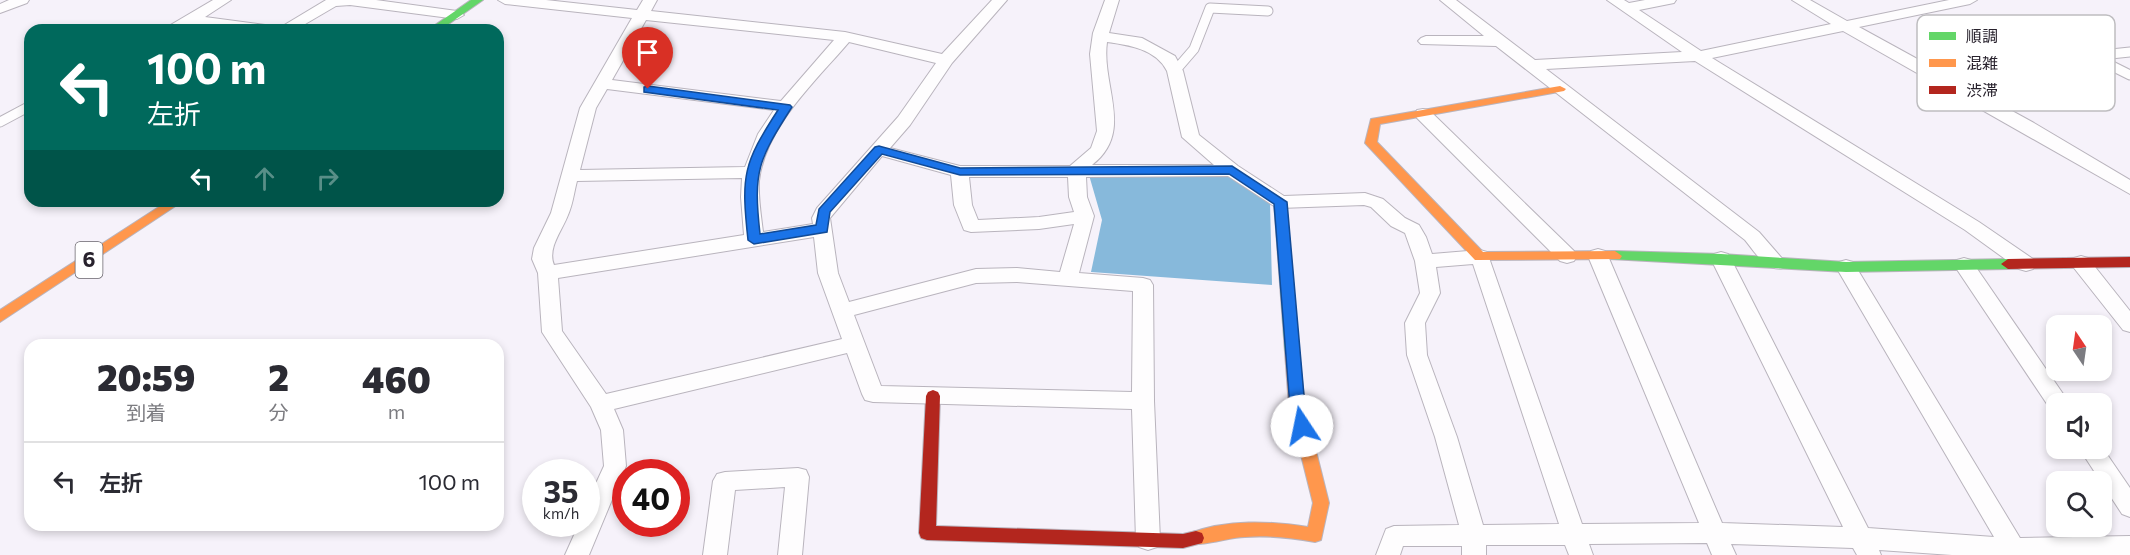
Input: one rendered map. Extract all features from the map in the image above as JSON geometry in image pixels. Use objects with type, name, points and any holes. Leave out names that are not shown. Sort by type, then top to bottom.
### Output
[{"type":"main road","points":[[443,24],[478,0]]},
{"type":"main road","points":[[1560,89],[1375,121],[1371,143],[1479,257],[1598,256],[1721,259],[1846,267],[2130,262]]},
{"type":"main road","points":[[933,396],[927,533],[1183,541],[1231,529],[1278,529],[1315,535],[1321,503],[1297,407],[1280,202]]},
{"type":"main road","name":"6","points":[[0,317],[168,207]]},
{"type":"street","points":[[0,9],[22,0]]},
{"type":"street","points":[[181,24],[225,0]]},
{"type":"street","points":[[505,0],[646,7],[845,37],[946,60]]},
{"type":"street","points":[[1000,0],[946,60],[904,121],[823,212],[822,229],[828,273],[873,394],[1143,401]]},
{"type":"street","points":[[1077,169],[1098,151],[1103,142],[1106,123],[1098,55],[1100,37],[1112,0]]},
{"type":"street","points":[[1447,0],[1752,236],[1776,263]]},
{"type":"street","points":[[1620,4],[1669,0]]},
{"type":"street","points":[[1799,0],[1917,66]]},
{"type":"street","points":[[1529,65],[1698,56],[1970,0]]},
{"type":"street","points":[[294,24],[333,2],[350,1],[456,15]]},
{"type":"street","points":[[1620,4],[1698,56],[1972,226],[2025,264]]},
{"type":"street","points":[[577,555],[615,466],[612,430],[601,404],[552,332],[548,273],[542,259],[543,248],[560,213],[588,108],[646,7]]},
{"type":"street","points":[[190,19],[224,24]]},
{"type":"street","points":[[754,240],[749,194],[752,172],[760,147],[786,107],[845,37]]},
{"type":"street","points":[[1100,37],[1137,41],[1169,59],[1175,70],[1191,137],[1232,170],[1280,202],[1365,199],[1377,203],[1398,222],[1412,229],[1425,261],[1430,293],[1415,322],[1417,355],[1446,437],[1474,545]]},
{"type":"street","points":[[1426,41],[1499,41]]},
{"type":"street","points":[[603,83],[786,107]]},
{"type":"street","points":[[1999,111],[2130,188]]},
{"type":"street","points":[[1423,114],[1567,256]]},
{"type":"street","points":[[879,150],[960,172],[1077,169],[1232,170]]},
{"type":"street","points":[[1068,278],[1085,216],[1078,198],[1077,169]]},
{"type":"street","points":[[571,176],[752,172]]},
{"type":"street","points":[[960,172],[963,205],[971,226],[1039,223],[1085,216]]},
{"type":"street","points":[[548,273],[822,229]]},
{"type":"street","points":[[1598,256],[1719,544]]},
{"type":"street","points":[[1425,261],[1479,257],[1577,544]]},
{"type":"street","points":[[1721,259],[1865,547]]},
{"type":"street","points":[[2080,263],[2130,326]]},
{"type":"street","points":[[1964,265],[2051,393]]},
{"type":"street","points":[[1846,267],[2015,552]]},
{"type":"street","points":[[842,311],[976,276],[1017,275],[1143,285],[1143,401],[1148,540]]},
{"type":"street","points":[[601,404],[855,344]]},
{"type":"street","points":[[2097,459],[2130,507]]},
{"type":"street","points":[[715,555],[725,481],[798,477],[790,555]]},
{"type":"street","points":[[1388,555],[1394,536],[1474,545],[1719,544],[2015,552],[2130,546]]},
{"type":"lane","points":[[1175,70],[1194,49],[1210,8],[1268,11]]},
{"type":"lane","points":[[2115,54],[2130,52]]},
{"type":"lane","points":[[2115,68],[2130,75]]},
{"type":"lane","points":[[0,122],[24,109]]},
{"type":"water","points":[[1089,175],[1229,176],[1270,203],[1272,285],[1091,272],[1102,220]]},
{"type":"traffic: fast","points":[[442,24],[478,0]]},
{"type":"traffic: fast","points":[[1280,202],[1292,352]]},
{"type":"traffic: fast","points":[[1615,256],[1721,259],[1846,267],[2008,264]]},
{"type":"traffic: slow","points":[[1560,89],[1375,121],[1371,143],[1480,257],[1615,256]]},
{"type":"traffic: slow","points":[[0,317],[168,207]]},
{"type":"traffic: slow","points":[[1196,538],[1228,531],[1256,529],[1315,535],[1321,503],[1297,407],[1292,352]]},
{"type":"traffic: jam","points":[[2008,264],[2130,262]]},
{"type":"traffic: jam","points":[[933,396],[927,533],[1183,541],[1196,538]]},
{"type":"route","points":[[648,89],[786,107],[760,147],[752,172],[749,194],[754,240],[822,229],[823,212],[879,150],[960,172],[1077,169],[1232,170],[1280,202],[1297,407],[1302,426]]}]
